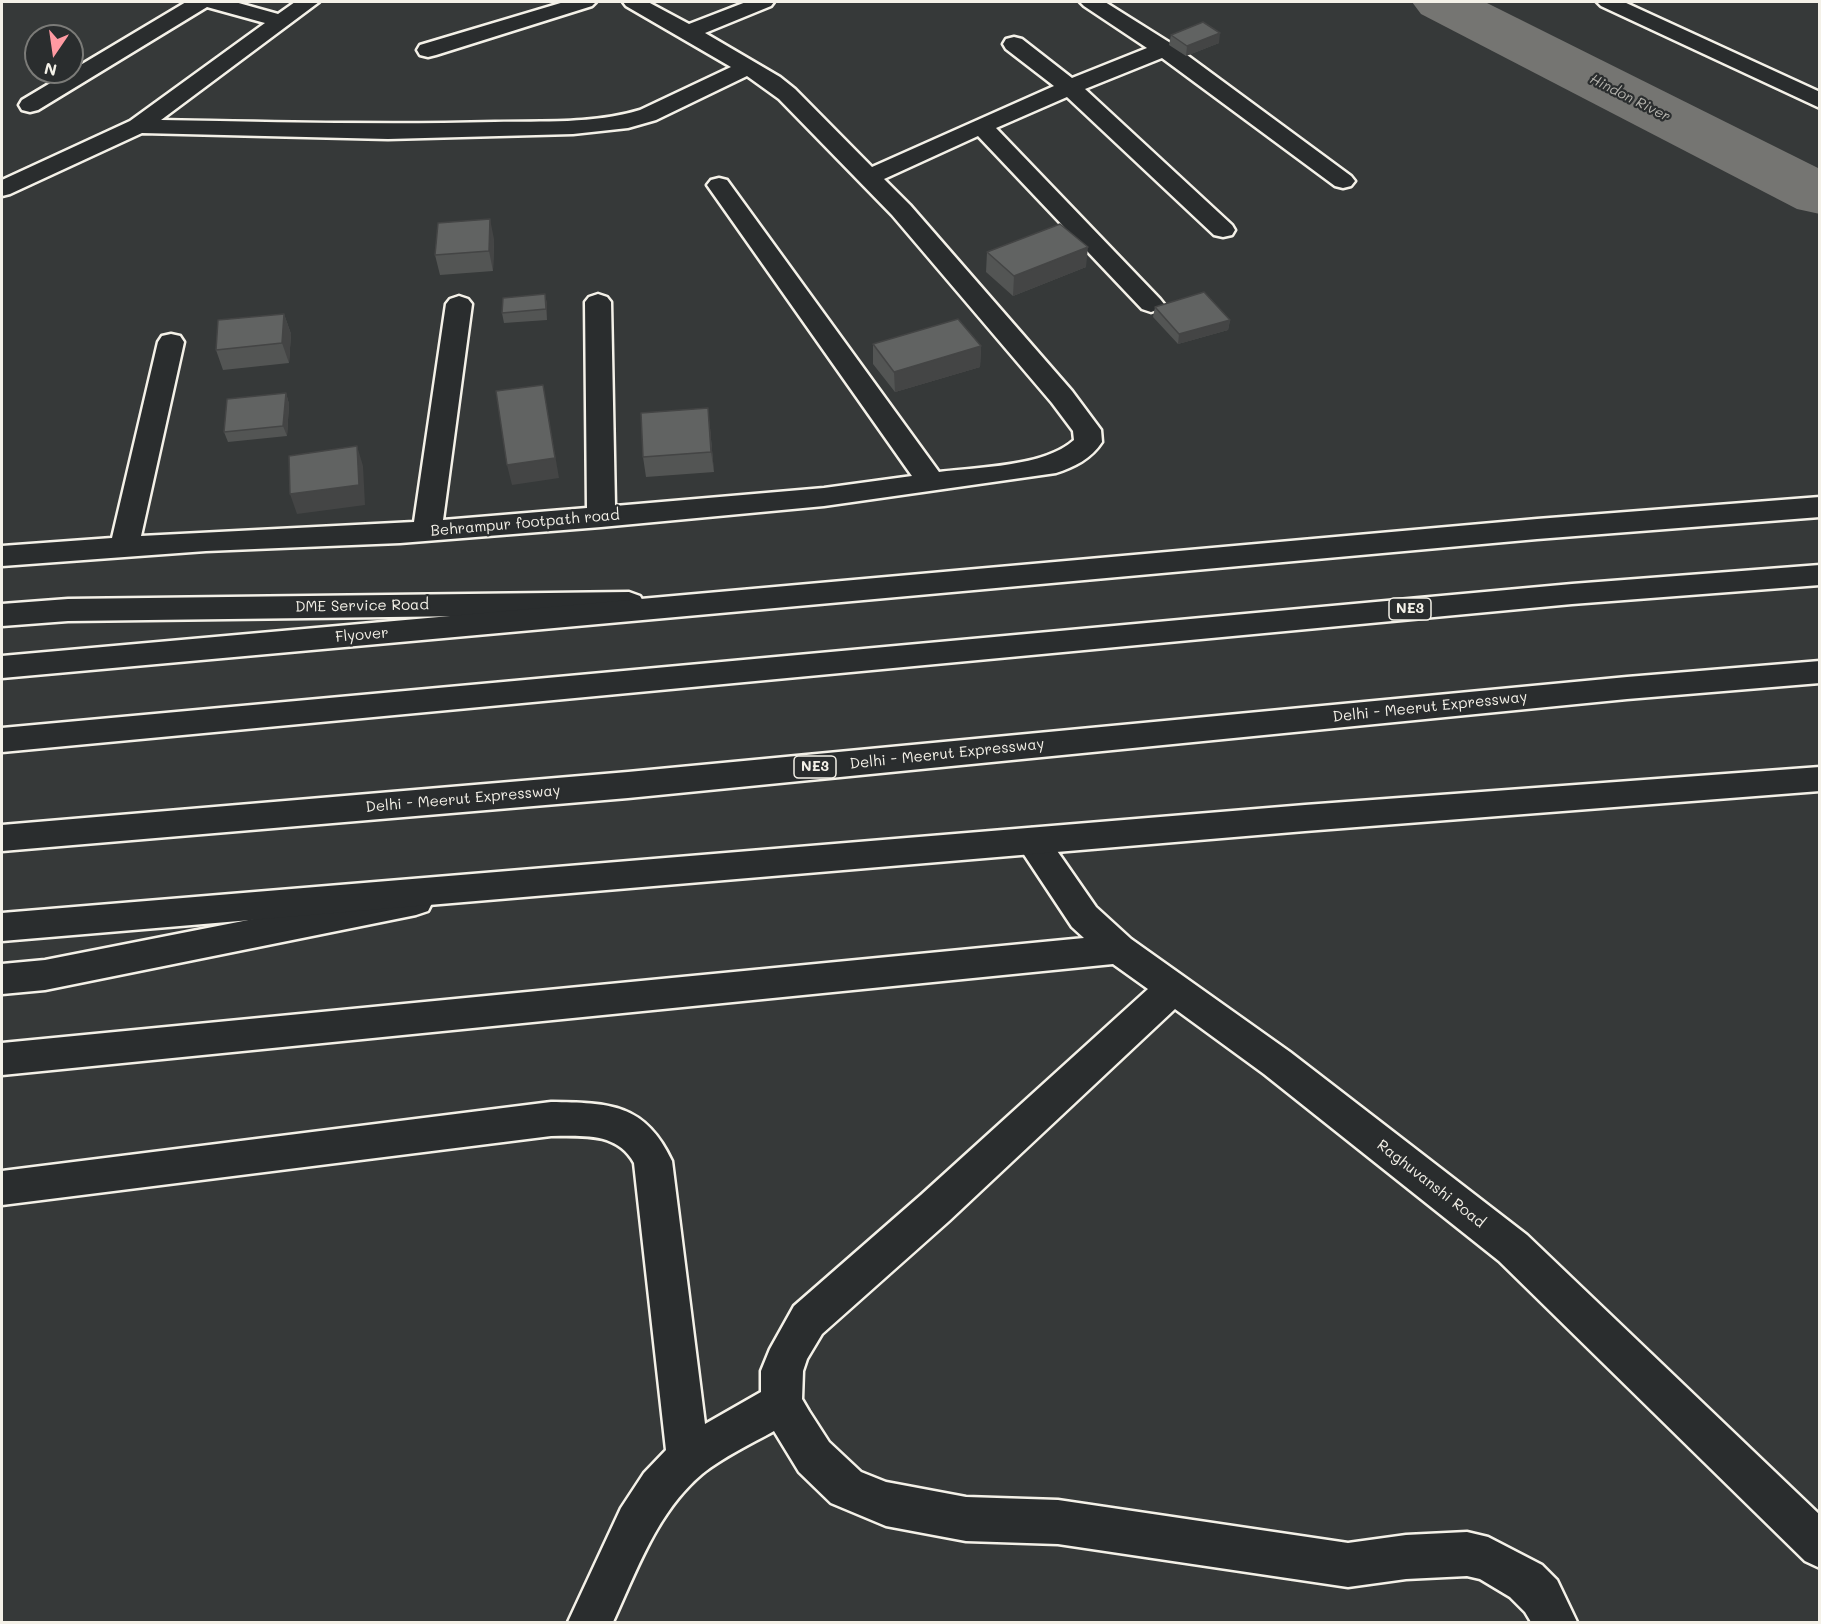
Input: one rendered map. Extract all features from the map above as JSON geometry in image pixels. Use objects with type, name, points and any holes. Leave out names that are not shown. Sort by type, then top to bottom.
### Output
[{"type":"main road","points":[[30,105],[200,2]]},
{"type":"main road","points":[[213,2],[280,21]]},
{"type":"main road","points":[[2,189],[138,126],[308,2]]},
{"type":"main road","points":[[428,50],[585,2]]},
{"type":"main road","name":"Behrampur footpath road","points":[[2,556],[206,541],[426,531],[824,497],[1047,467],[1066,460],[1088,442],[1087,430],[1062,397],[917,228],[787,94],[772,82],[633,2]]},
{"type":"main road","points":[[688,32],[764,2]]},
{"type":"main road","points":[[1091,2],[1188,65],[1342,181]]},
{"type":"main road","points":[[1608,2],[1820,101]]},
{"type":"main road","points":[[1014,44],[1070,87],[1223,230]]},
{"type":"main road","points":[[868,177],[1070,87],[1164,49]]},
{"type":"main road","points":[[138,126],[387,132],[573,127],[628,121],[648,115],[746,68]]},
{"type":"main road","points":[[981,126],[1151,304]]},
{"type":"main road","points":[[2,165],[44,171]]},
{"type":"main road","points":[[719,185],[932,483]]},
{"type":"main road","points":[[598,302],[601,517]]},
{"type":"main road","points":[[426,531],[459,304]]},
{"type":"main road","points":[[124,547],[171,342]]},
{"type":"main road","points":[[722,603],[1537,529],[1820,507]]},
{"type":"main road","name":"NE3","points":[[2,740],[1572,594],[1820,575]]},
{"type":"main road","name":"DME Service Road","points":[[2,615],[68,610],[722,603]]},
{"type":"main road","name":"Flyover","points":[[2,667],[722,603]]},
{"type":"main road","name":"Delhi - Meerut Expressway","points":[[2,838],[640,784],[1627,688],[1820,672]]},
{"type":"main road","points":[[2,927],[1305,818],[1820,779]]},
{"type":"main road","name":"Raghuvanshi Road","points":[[1032,841],[1084,917],[1119,949],[1277,1063],[1513,1248],[1819,1543]]},
{"type":"main road","points":[[2,979],[45,975],[486,887]]},
{"type":"main road","points":[[2,1059],[1119,949]]},
{"type":"main road","points":[[1173,988],[935,1208],[808,1320],[790,1349],[782,1371],[781,1403],[814,1457],[830,1474],[846,1488],[886,1504],[966,1519],[1058,1522],[1348,1565],[1406,1557],[1467,1554],[1488,1559],[1526,1581],[1541,1596],[1555,1623]]},
{"type":"main road","points":[[2,1188],[551,1119],[618,1123],[647,1146],[653,1161],[688,1458]]},
{"type":"main road","points":[[590,1623],[636,1523],[659,1488],[688,1458],[781,1403]]},
{"type":"building","points":[[1203,22],[1220,33],[1187,46],[1171,35]]},
{"type":"building","points":[[490,219],[489,251],[435,255],[438,223]]},
{"type":"building","points":[[1060,224],[1088,247],[1014,276],[987,252]]},
{"type":"building","points":[[1204,292],[1230,320],[1179,334],[1155,307]]},
{"type":"building","points":[[545,294],[546,309],[502,313],[503,298]]},
{"type":"building","points":[[284,314],[282,343],[216,350],[218,320]]},
{"type":"building","points":[[958,319],[981,346],[894,372],[873,344]]},
{"type":"building","points":[[543,385],[555,458],[507,465],[496,391]]},
{"type":"building","points":[[286,393],[283,426],[224,432],[227,399]]},
{"type":"building","points":[[708,408],[711,452],[643,457],[641,413]]},
{"type":"building","points":[[357,446],[359,485],[290,494],[289,456]]},
{"type":"waterway","name":"Hindon River","points":[[1441,2],[1820,195]]}]
